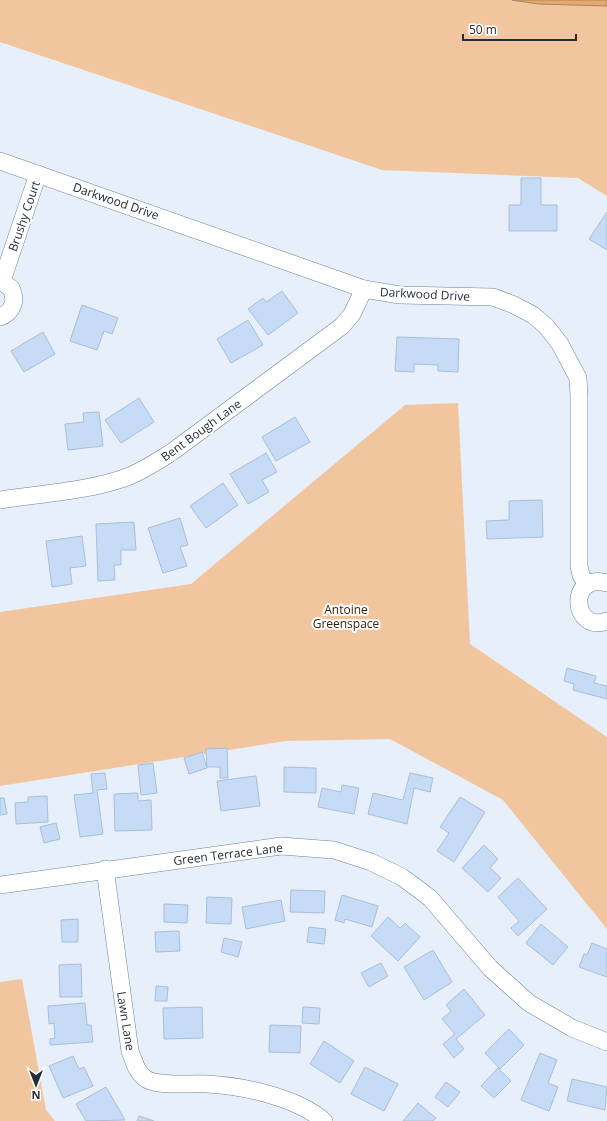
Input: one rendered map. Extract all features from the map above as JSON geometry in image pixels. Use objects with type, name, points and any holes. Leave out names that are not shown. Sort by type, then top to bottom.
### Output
[{"type":"street","name":"Darkwood Drive","points":[[0,161],[364,289],[400,294],[493,297],[533,315],[546,326],[560,344],[578,378],[579,566],[581,575],[587,585]]},
{"type":"street","name":"Brushy Court","points":[[0,317],[10,310],[15,299],[11,288],[1,281],[38,174]]},
{"type":"street","name":"Bent Bough Lane","points":[[0,500],[103,483],[126,478],[143,470],[172,452],[342,326],[352,314],[364,289]]},
{"type":"street","points":[[607,583],[600,581],[587,585],[579,596],[580,610],[589,620],[596,623],[607,621]]},
{"type":"street","name":"Green Terrace Lane","points":[[0,885],[281,846],[334,850],[372,862],[402,877],[430,898],[490,968],[529,1002],[572,1028],[607,1042]]},
{"type":"street","name":"Lawn Lane","points":[[105,870],[130,1051],[137,1070],[147,1080],[172,1084],[236,1086],[274,1096],[318,1116],[324,1121]]},
{"type":"green space","points":[[0,0],[607,0],[607,196],[578,178],[382,170],[0,42]]},
{"type":"green space","name":"Antoine Greenspace","points":[[458,403],[470,644],[607,737],[607,929],[503,800],[390,739],[286,741],[0,786],[0,612],[191,584],[405,405]]},
{"type":"green space","points":[[22,979],[46,1110],[55,1121],[0,1121],[0,982]]},
{"type":"shaded area","points":[[512,0],[607,0],[607,6],[538,4]]},
{"type":"building","points":[[521,178],[541,178],[541,205],[557,205],[557,231],[509,231],[509,205],[521,205]]},
{"type":"building","points":[[607,212],[607,250],[589,239]]},
{"type":"building","points":[[282,291],[298,313],[268,335],[248,309],[263,298],[266,302]]},
{"type":"building","points":[[82,305],[118,318],[112,334],[104,331],[97,350],[70,341]]},
{"type":"building","points":[[248,320],[263,345],[231,363],[217,339]]},
{"type":"building","points":[[43,332],[55,354],[24,372],[11,351]]},
{"type":"building","points":[[397,337],[459,339],[458,372],[438,371],[438,365],[414,364],[414,372],[395,371]]},
{"type":"building","points":[[139,398],[154,422],[121,443],[105,420]]},
{"type":"building","points":[[99,412],[103,446],[68,450],[65,424],[84,422],[83,413]]},
{"type":"building","points":[[295,417],[310,442],[276,461],[262,437]]},
{"type":"building","points":[[266,453],[277,472],[262,480],[269,492],[248,504],[230,474]]},
{"type":"building","points":[[223,483],[238,505],[206,528],[190,506]]},
{"type":"building","points":[[542,500],[543,537],[487,539],[486,521],[509,520],[509,501]]},
{"type":"building","points":[[180,518],[188,545],[180,547],[187,566],[163,573],[148,528]]},
{"type":"building","points":[[134,522],[136,550],[121,550],[121,565],[114,565],[115,580],[98,581],[96,524]]},
{"type":"building","points":[[82,536],[86,566],[70,568],[72,584],[52,587],[46,541]]},
{"type":"building","points":[[567,668],[596,676],[594,683],[607,686],[607,699],[573,690],[574,684],[564,681]]},
{"type":"building","points":[[227,748],[228,778],[220,778],[220,767],[207,767],[206,749]]},
{"type":"building","points":[[202,752],[207,768],[189,774],[184,758]]},
{"type":"building","points":[[153,763],[157,793],[141,795],[138,765]]},
{"type":"building","points":[[284,767],[316,768],[316,793],[284,792]]},
{"type":"building","points":[[105,773],[107,789],[97,790],[103,834],[80,837],[74,795],[93,793],[91,774]]},
{"type":"building","points":[[410,773],[433,778],[430,792],[414,788],[407,824],[368,814],[373,793],[403,800]]},
{"type":"building","points":[[256,776],[260,806],[221,811],[217,781]]},
{"type":"building","points":[[342,785],[359,788],[354,814],[318,807],[322,788],[341,792]]},
{"type":"building","points":[[138,793],[138,801],[151,800],[152,830],[115,831],[114,794]]},
{"type":"building","points":[[47,796],[48,822],[16,824],[15,803],[28,802],[28,797]]},
{"type":"building","points":[[460,797],[485,812],[454,862],[437,851],[449,833],[440,827]]},
{"type":"building","points":[[0,798],[4,798],[7,814],[0,815]]},
{"type":"building","points":[[56,823],[60,839],[44,843],[40,827]]},
{"type":"building","points":[[484,845],[498,859],[490,868],[501,878],[488,892],[462,868]]},
{"type":"building","points":[[518,878],[547,909],[518,936],[511,928],[519,921],[498,897]]},
{"type":"building","points":[[291,890],[325,891],[324,913],[290,912]]},
{"type":"building","points":[[342,895],[378,906],[372,927],[345,919],[344,923],[335,920]]},
{"type":"building","points":[[207,897],[232,898],[231,924],[206,923]]},
{"type":"building","points":[[281,900],[285,921],[246,929],[242,907]]},
{"type":"building","points":[[164,904],[188,905],[187,923],[164,922]]},
{"type":"building","points":[[388,917],[400,928],[405,923],[420,937],[398,961],[371,936]]},
{"type":"building","points":[[78,919],[78,942],[62,942],[61,920]]},
{"type":"building","points":[[541,924],[568,947],[553,965],[526,943]]},
{"type":"building","points":[[309,927],[326,929],[324,944],[307,942]]},
{"type":"building","points":[[179,931],[180,951],[156,952],[155,932]]},
{"type":"building","points":[[224,938],[242,942],[238,957],[221,952]]},
{"type":"building","points":[[592,943],[607,949],[607,977],[579,967],[584,954],[587,955]]},
{"type":"building","points":[[433,950],[452,982],[424,1000],[404,967]]},
{"type":"building","points":[[381,963],[388,976],[369,987],[361,973]]},
{"type":"building","points":[[81,964],[82,997],[60,997],[59,965]]},
{"type":"building","points":[[156,986],[168,987],[167,1001],[155,1001]]},
{"type":"building","points":[[464,989],[485,1015],[456,1039],[464,1049],[454,1058],[443,1044],[455,1034],[442,1019],[451,1011],[446,1005]]},
{"type":"building","points":[[85,1003],[87,1025],[91,1025],[93,1042],[50,1045],[50,1039],[55,1038],[54,1023],[49,1024],[48,1006]]},
{"type":"building","points":[[202,1007],[203,1038],[164,1039],[163,1008]]},
{"type":"building","points":[[303,1007],[320,1008],[319,1024],[302,1023]]},
{"type":"building","points":[[270,1025],[301,1026],[300,1053],[269,1052]]},
{"type":"building","points":[[509,1029],[524,1045],[500,1069],[485,1053]]},
{"type":"building","points":[[324,1041],[354,1061],[340,1083],[310,1064]]},
{"type":"building","points":[[540,1053],[557,1060],[548,1083],[558,1087],[549,1111],[521,1100]]},
{"type":"building","points":[[73,1056],[79,1069],[84,1067],[93,1086],[63,1098],[49,1066]]},
{"type":"building","points":[[365,1067],[398,1084],[384,1111],[351,1094]]},
{"type":"building","points":[[498,1068],[511,1081],[494,1098],[481,1086]]},
{"type":"building","points":[[572,1079],[607,1087],[605,1110],[567,1101]]},
{"type":"building","points":[[446,1082],[460,1092],[448,1107],[435,1097]]},
{"type":"building","points":[[106,1087],[125,1120],[86,1121],[76,1104]]},
{"type":"building","points":[[418,1103],[436,1118],[433,1121],[403,1121]]},
{"type":"building","points":[[139,1116],[154,1121],[137,1121]]}]
